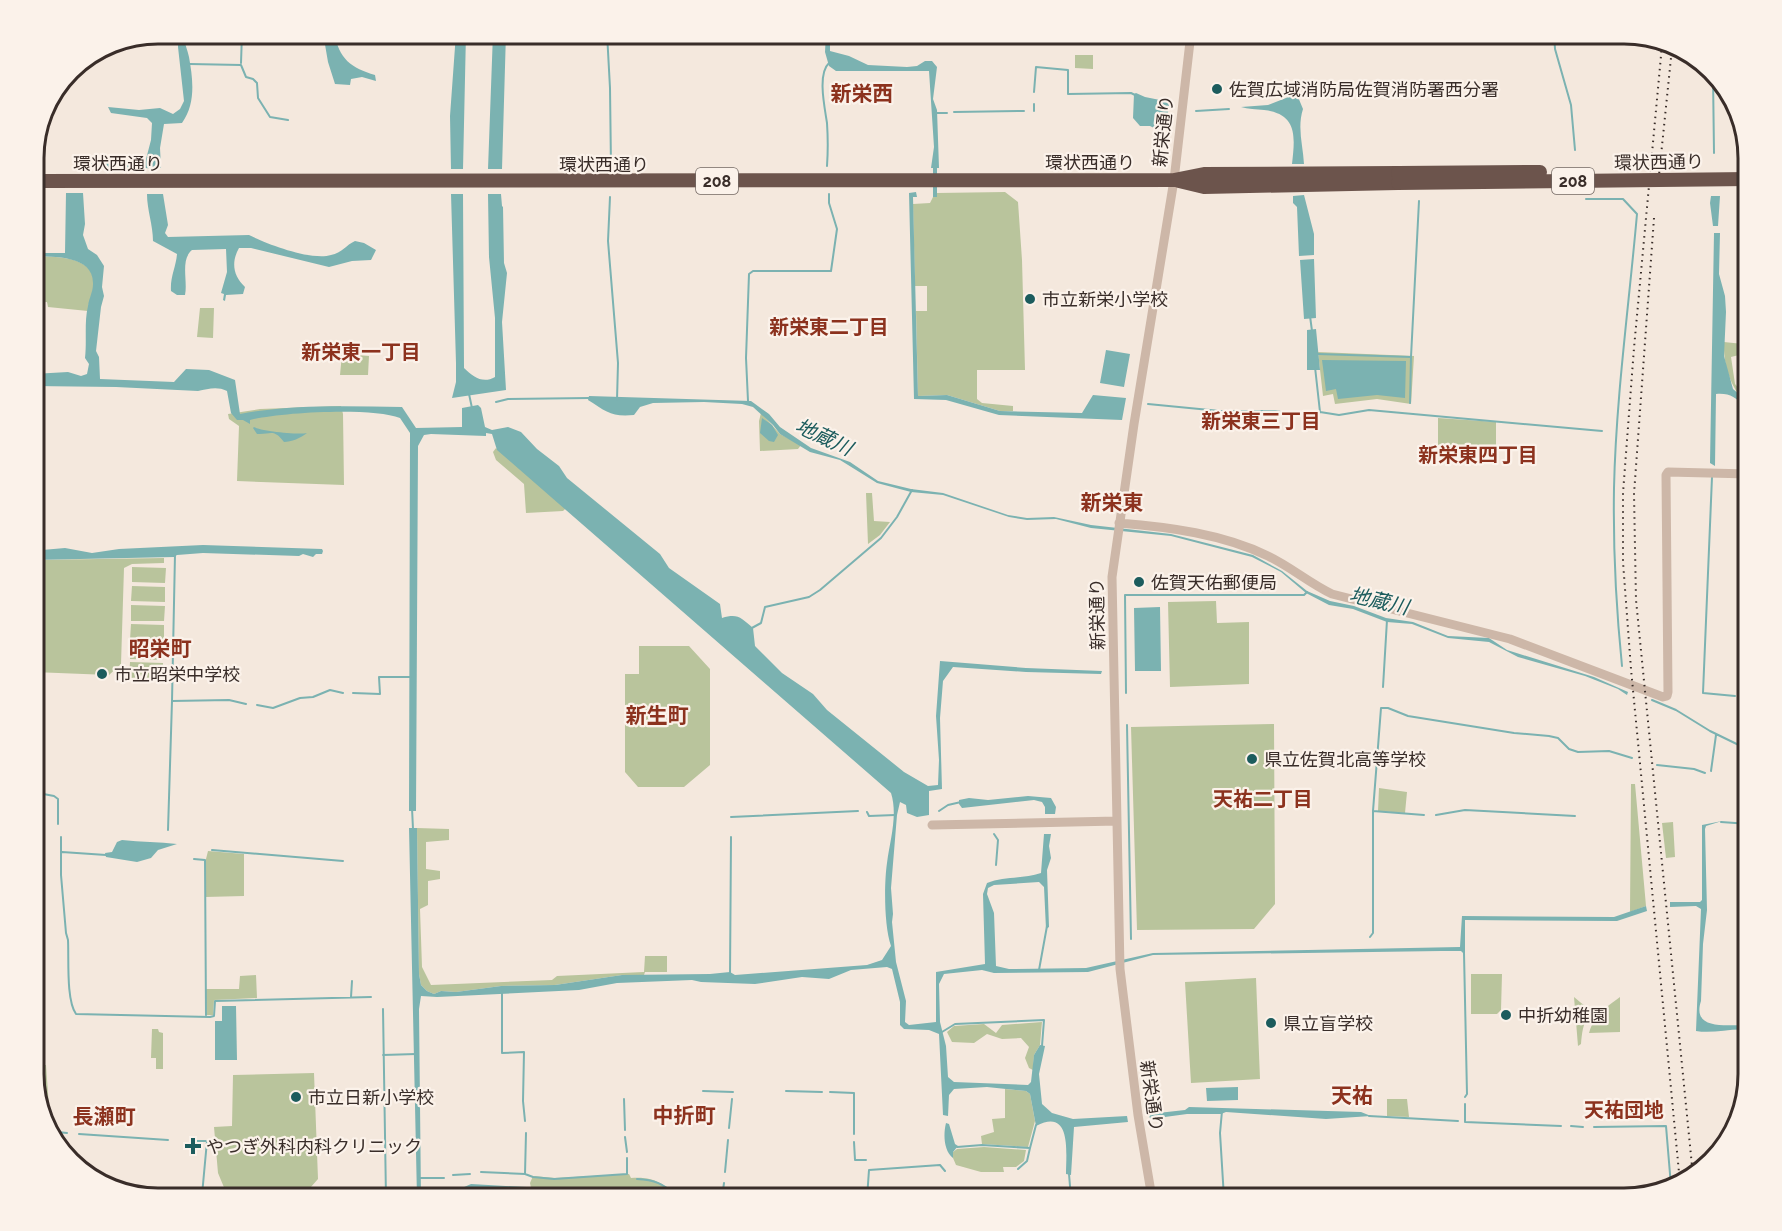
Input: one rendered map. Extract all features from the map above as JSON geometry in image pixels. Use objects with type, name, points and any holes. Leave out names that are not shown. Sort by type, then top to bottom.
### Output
[{"type":"highway","name":"環状西通り","points":[[44,181],[1174,180],[1204,174],[1307,179],[1738,170]]},
{"type":"highway","name":"環状西通り","points":[[1398,178],[1738,179]]},
{"type":"street","name":"新栄通り","points":[[1150,1188],[1137,1114],[1121,983],[1112,577],[1174,180],[1190,44]]},
{"type":"street","points":[[1119,523],[1187,532],[1243,546],[1276,560],[1312,585],[1332,594],[1509,639],[1663,697],[1668,692],[1669,645],[1666,475],[1668,472],[1738,474]]},
{"type":"street","points":[[932,825],[1116,821]]},
{"type":"green space","points":[[1075,55],[1093,55],[1093,69],[1075,68]]},
{"type":"green space","points":[[1005,192],[1018,202],[1025,370],[977,370],[977,399],[982,403],[1013,406],[1013,411],[1000,411],[947,395],[918,396],[916,311],[927,311],[927,286],[915,286],[913,204],[930,203],[933,197],[937,197],[937,193]]},
{"type":"green space","points":[[44,257],[80,262],[92,273],[94,282],[88,311],[48,307],[47,302],[44,302]]},
{"type":"green space","points":[[200,308],[214,308],[213,338],[197,337]]},
{"type":"green space","points":[[1724,342],[1738,343],[1738,355],[1731,357],[1738,394],[1727,370]]},
{"type":"green space","points":[[1318,352],[1414,356],[1411,404],[1377,399],[1335,404],[1333,394],[1323,396]]},
{"type":"green space","points":[[342,354],[369,356],[368,375],[340,375]]},
{"type":"green space","points":[[341,406],[344,485],[237,481],[239,426],[229,419],[228,414],[260,409]]},
{"type":"green space","points":[[761,413],[780,434],[801,445],[798,449],[760,451]]},
{"type":"green space","points":[[1438,418],[1496,422],[1496,447],[1438,451]]},
{"type":"green space","points":[[496,448],[566,508],[563,511],[526,513],[524,484],[496,460],[493,452]]},
{"type":"green space","points":[[866,493],[872,493],[874,521],[890,522],[880,535],[868,544]]},
{"type":"green space","points":[[164,558],[164,563],[132,564],[124,568],[121,664],[109,675],[44,672],[44,560]]},
{"type":"green space","points":[[132,567],[166,568],[165,583],[132,582]]},
{"type":"green space","points":[[132,586],[165,587],[165,602],[131,601]]},
{"type":"green space","points":[[1216,601],[1217,623],[1249,622],[1249,684],[1170,687],[1168,602]]},
{"type":"green space","points":[[131,605],[165,606],[164,621],[131,621]]},
{"type":"green space","points":[[131,624],[164,625],[164,640],[130,640]]},
{"type":"green space","points":[[130,643],[164,644],[163,660],[130,659]]},
{"type":"green space","points":[[639,646],[689,646],[710,669],[710,765],[684,787],[638,787],[625,772],[625,674],[639,674]]},
{"type":"green space","points":[[130,662],[163,663],[163,679],[129,678]]},
{"type":"green space","points":[[1274,724],[1275,904],[1254,929],[1137,930],[1131,727]]},
{"type":"green space","points":[[1631,784],[1635,784],[1646,906],[1630,912]]},
{"type":"green space","points":[[1379,788],[1407,792],[1405,813],[1378,811]]},
{"type":"green space","points":[[1673,822],[1675,857],[1666,858],[1662,823]]},
{"type":"green space","points":[[417,828],[449,829],[449,840],[426,842],[426,869],[440,871],[440,879],[428,881],[428,905],[420,909],[422,967],[431,985],[552,980],[557,976],[644,972],[645,956],[667,956],[667,972],[645,972],[644,975],[622,975],[555,985],[501,986],[456,992],[441,991],[434,994],[427,991],[421,985],[419,974]]},
{"type":"green space","points":[[208,851],[244,854],[244,896],[205,897]]},
{"type":"green space","points":[[1471,974],[1502,974],[1501,1010],[1497,1014],[1471,1014]]},
{"type":"green space","points":[[256,975],[257,998],[214,1000],[213,1015],[207,1015],[205,989],[239,989],[240,976]]},
{"type":"green space","points":[[1256,978],[1260,1079],[1191,1083],[1185,982]]},
{"type":"green space","points":[[1574,997],[1592,1009],[1584,1025],[1581,1044],[1578,1046]]},
{"type":"green space","points":[[1620,997],[1620,1032],[1589,1033],[1597,1017]]},
{"type":"green space","points":[[1042,1022],[1040,1045],[1034,1055],[1033,1070],[1029,1068],[1025,1058],[1029,1047],[1021,1038],[1002,1039],[987,1034],[974,1043],[952,1042],[947,1032],[954,1026],[984,1024],[996,1033],[1002,1025]]},
{"type":"green space","points":[[152,1029],[158,1029],[163,1033],[163,1069],[156,1069],[156,1058],[151,1058]]},
{"type":"green space","points":[[44,1065],[46,1065],[49,1107],[44,1081]]},
{"type":"green space","points":[[314,1073],[318,1179],[310,1188],[224,1188],[218,1173],[214,1127],[232,1126],[233,1075]]},
{"type":"green space","points":[[1005,1089],[1026,1091],[1030,1094],[1035,1121],[1028,1147],[982,1144],[981,1136],[994,1132],[992,1119],[1005,1118]]},
{"type":"green space","points":[[1387,1099],[1407,1099],[1409,1117],[1387,1116]]},
{"type":"green space","points":[[984,1147],[1026,1150],[1024,1161],[1016,1167],[1003,1167],[1004,1172],[981,1172],[956,1165],[953,1152],[957,1149]]},
{"type":"green space","points":[[629,1174],[631,1178],[647,1178],[668,1188],[531,1188],[530,1183],[533,1176],[555,1178]]},
{"type":"water","points":[[178,44],[186,44],[189,57],[192,74],[190,108],[182,123],[164,124],[160,148],[161,168],[82,169],[85,163],[145,163],[151,140],[152,123],[147,118],[111,113],[108,107],[139,110],[160,108],[173,114],[180,109],[184,101]]},
{"type":"water","points":[[325,44],[338,44],[339,50],[348,61],[359,69],[375,75],[376,81],[362,77],[351,79],[350,85],[335,84]]},
{"type":"water","points":[[455,44],[466,44],[463,169],[451,169],[450,116]]},
{"type":"water","points":[[493,44],[506,44],[502,169],[488,169]]},
{"type":"water","points":[[825,44],[830,44],[830,51],[849,56],[868,65],[907,67],[932,61],[937,67],[933,99],[937,110],[939,168],[937,168],[937,197],[933,197],[933,168],[931,168],[934,147],[929,71],[836,71],[829,66]]},
{"type":"water","points":[[1134,94],[1170,102],[1167,117],[1162,118],[1158,130],[1150,126],[1140,126],[1133,118]]},
{"type":"water","points":[[1291,96],[1298,97],[1303,109],[1300,130],[1304,164],[1292,164],[1294,145],[1292,128],[1283,116],[1275,112],[1241,107],[1268,105]]},
{"type":"water","points":[[916,192],[917,197],[913,197],[918,396],[947,395],[1000,411],[1082,413],[1093,395],[1126,398],[1122,420],[999,415],[946,400],[914,399],[909,193]]},
{"type":"water","points":[[66,193],[83,193],[85,224],[83,235],[88,249],[97,255],[104,266],[102,287],[104,296],[96,351],[99,357],[100,379],[174,382],[186,369],[209,370],[235,380],[240,414],[300,407],[402,407],[416,428],[462,427],[462,408],[478,405],[481,408],[485,427],[492,430],[508,427],[521,432],[537,449],[559,466],[567,478],[660,554],[669,568],[720,604],[722,618],[739,617],[753,628],[755,646],[782,673],[813,694],[827,710],[904,772],[928,786],[938,785],[936,716],[940,661],[1102,671],[1101,674],[1026,672],[953,667],[943,681],[940,718],[942,789],[929,791],[929,815],[917,817],[907,813],[906,805],[900,802],[897,815],[891,888],[892,922],[896,962],[906,1001],[905,1022],[909,1025],[936,1022],[936,972],[985,964],[983,894],[987,883],[1041,873],[1044,834],[1051,834],[1049,846],[1051,858],[1047,870],[1049,927],[1046,929],[1044,887],[1039,882],[994,885],[988,888],[987,894],[994,913],[996,966],[1009,969],[1086,968],[1153,953],[1460,947],[1462,916],[1614,917],[1646,906],[1647,911],[1617,921],[1465,920],[1465,955],[1461,951],[1441,951],[1153,955],[1088,972],[994,973],[982,970],[944,974],[939,984],[940,1022],[946,1046],[948,1077],[954,1082],[1028,1085],[1031,1082],[1034,1055],[1040,1045],[1045,1046],[1039,1074],[1042,1104],[1052,1113],[1073,1119],[1127,1116],[1128,1122],[1074,1127],[1071,1175],[1066,1174],[1066,1145],[1061,1127],[1056,1123],[1048,1122],[1036,1126],[1030,1094],[1026,1091],[987,1087],[954,1089],[949,1095],[948,1116],[943,1115],[939,1034],[929,1030],[904,1029],[900,1025],[900,1002],[892,969],[887,967],[851,970],[829,979],[802,977],[755,984],[692,980],[617,983],[579,990],[421,996],[419,1009],[421,1188],[417,1188],[409,828],[417,828],[419,974],[421,985],[427,991],[434,994],[441,991],[456,992],[501,986],[555,985],[622,975],[730,972],[735,975],[867,965],[882,960],[891,946],[887,928],[885,893],[894,819],[891,793],[497,450],[492,434],[486,433],[486,436],[431,434],[424,435],[418,446],[416,811],[409,811],[410,433],[400,418],[369,413],[326,412],[282,415],[250,420],[250,424],[237,420],[231,413],[227,391],[213,388],[198,391],[44,386],[44,373],[68,372],[81,376],[87,374],[89,364],[85,358],[86,325],[93,287],[92,275],[80,263],[44,257],[44,253],[65,253]]},
{"type":"water","points":[[147,194],[163,194],[168,225],[165,233],[168,237],[249,235],[278,247],[313,256],[335,254],[355,241],[376,250],[371,260],[352,261],[329,267],[251,248],[239,248],[234,269],[245,287],[243,294],[226,295],[225,301],[223,300],[224,294],[221,293],[227,272],[226,249],[192,250],[188,254],[185,265],[185,295],[177,295],[171,291],[171,286],[177,254],[153,241]]},
{"type":"water","points":[[451,194],[463,194],[464,368],[482,380],[495,377],[495,318],[489,257],[488,194],[501,194],[504,263],[507,273],[502,322],[506,390],[452,398],[456,382],[456,363]]},
{"type":"water","points":[[1304,195],[1314,234],[1314,255],[1299,256],[1297,207],[1293,203],[1293,196]]},
{"type":"water","points":[[1711,196],[1720,196],[1718,226],[1713,226]]},
{"type":"water","points":[[1714,233],[1720,233],[1719,274],[1725,296],[1726,312],[1724,356],[1733,389],[1738,393],[1738,401],[1732,396],[1716,394],[1715,466],[1710,463]]},
{"type":"water","points":[[1314,259],[1316,318],[1304,319],[1300,260]]},
{"type":"water","points":[[1316,329],[1320,370],[1307,370],[1307,330]]},
{"type":"water","points":[[1106,350],[1130,354],[1124,387],[1100,383]]},
{"type":"water","points":[[1322,360],[1406,361],[1405,398],[1377,395],[1338,399],[1336,389],[1326,391]]},
{"type":"water","points":[[589,396],[751,401],[769,414],[780,427],[811,448],[850,462],[878,481],[911,489],[943,493],[1008,515],[1027,518],[1054,517],[1091,525],[1171,534],[1253,555],[1282,571],[1307,591],[1330,601],[1354,606],[1386,618],[1413,622],[1448,636],[1489,638],[1507,650],[1594,677],[1628,692],[1627,695],[1585,676],[1518,657],[1489,642],[1448,638],[1412,624],[1387,622],[1353,609],[1329,605],[1306,593],[1281,572],[1252,557],[1171,536],[1091,528],[1056,519],[1027,520],[1009,517],[943,495],[911,492],[877,483],[840,460],[810,452],[780,434],[753,407],[742,404],[704,402],[653,403],[640,407],[634,415],[620,415],[600,408],[588,400]]},
{"type":"water","points":[[762,418],[772,425],[778,435],[774,442],[769,441],[760,433]]},
{"type":"water","points":[[254,427],[279,432],[307,433],[302,437],[284,442],[272,433],[257,434]]},
{"type":"water","points":[[203,545],[322,549],[323,551],[322,554],[316,554],[313,557],[303,554],[299,556],[203,553],[174,557],[44,560],[44,550],[65,548],[92,553],[119,549]]},
{"type":"water","points":[[1160,607],[1161,671],[1135,671],[1134,608]]},
{"type":"water","points":[[1028,796],[1051,798],[1056,807],[1055,814],[1045,814],[1042,802],[1034,800],[962,808],[959,804],[959,800],[969,798],[988,800]]},
{"type":"water","points":[[1722,821],[1706,826],[1705,829],[1707,910],[1699,1011],[1707,1022],[1738,1025],[1738,1030],[1696,1031],[1701,909],[1696,906],[1670,907],[1670,902],[1700,902],[1702,900],[1702,825]]},
{"type":"water","points":[[122,840],[177,844],[158,850],[151,858],[137,862],[106,857],[105,853],[112,852],[117,842]]},
{"type":"water","points":[[222,1006],[236,1006],[237,1060],[215,1060],[215,1021],[222,1021]]},
{"type":"water","points":[[1238,1087],[1238,1100],[1207,1101],[1206,1088]]},
{"type":"water","points":[[1189,1107],[1361,1112],[1371,1116],[1326,1119],[1226,1112],[1150,1119],[1149,1114],[1185,1110]]},
{"type":"water","points":[[946,1123],[949,1124],[955,1144],[958,1146],[953,1152],[953,1158],[945,1142]]},
{"type":"water","points":[[471,1184],[544,1188],[462,1188]]},
{"type":"waterway","points":[[241,63],[242,44]]},
{"type":"waterway","points":[[608,44],[611,167]]},
{"type":"waterway","points":[[1555,44],[1571,105],[1575,150]]},
{"type":"waterway","points":[[827,166],[828,145],[823,75],[829,63]]},
{"type":"waterway","points":[[190,64],[241,65],[246,77],[257,83],[258,98],[270,117],[288,120]]},
{"type":"waterway","points":[[1034,92],[1036,67],[1068,70],[1068,94],[1131,93],[1135,95]]},
{"type":"waterway","points":[[1713,86],[1714,153]]},
{"type":"waterway","points":[[1034,104],[1034,111]]},
{"type":"waterway","points":[[1196,111],[1229,109]]},
{"type":"waterway","points":[[954,112],[1024,111]]},
{"type":"waterway","points":[[935,113],[947,113]]},
{"type":"waterway","points":[[748,401],[746,358],[749,274],[753,271],[831,271],[837,229],[829,203],[829,194]]},
{"type":"waterway","points":[[610,197],[608,241],[618,363],[617,400]]},
{"type":"waterway","points":[[1586,199],[1623,199],[1637,214],[1615,454],[1615,577],[1622,666]]},
{"type":"waterway","points":[[1411,357],[1419,201]]},
{"type":"waterway","points":[[1310,316],[1312,331]]},
{"type":"waterway","points":[[1318,354],[1411,357],[1410,403]]},
{"type":"waterway","points":[[1315,367],[1320,412]]},
{"type":"waterway","points":[[469,394],[472,408]]},
{"type":"waterway","name":"地蔵川","points":[[496,402],[508,399],[590,398]]},
{"type":"waterway","points":[[1148,404],[1220,411],[1275,411],[1292,414],[1320,412],[1339,415],[1369,410],[1602,431]]},
{"type":"waterway","points":[[1712,477],[1703,693],[1735,696]]},
{"type":"waterway","points":[[750,629],[761,623],[765,607],[809,597],[881,538],[897,517],[912,490]]},
{"type":"waterway","points":[[172,701],[175,554]]},
{"type":"waterway","points":[[1126,693],[1125,595],[1304,595],[1307,592]]},
{"type":"waterway","points":[[1383,687],[1387,620]]},
{"type":"waterway","points":[[353,693],[380,694],[379,677],[411,677]]},
{"type":"waterway","points":[[257,705],[273,708],[330,690],[343,693]]},
{"type":"waterway","points":[[168,830],[172,701],[229,700],[246,704]]},
{"type":"waterway","name":"地蔵川","points":[[1652,700],[1676,710],[1738,745]]},
{"type":"waterway","points":[[1370,937],[1373,933],[1373,811],[1381,708],[1388,708],[1408,716],[1514,733],[1549,736],[1558,738],[1569,749],[1578,752],[1609,751],[1632,758]]},
{"type":"waterway","points":[[1127,725],[1131,939]]},
{"type":"waterway","points":[[1711,771],[1716,735]]},
{"type":"waterway","points":[[1657,765],[1694,769],[1705,773]]},
{"type":"waterway","points":[[44,794],[58,799],[58,824]]},
{"type":"waterway","points":[[939,811],[948,805],[961,802]]},
{"type":"waterway","points":[[412,808],[413,829]]},
{"type":"waterway","points":[[1436,815],[1465,810],[1575,816]]},
{"type":"waterway","points":[[731,817],[858,811]]},
{"type":"waterway","points":[[1373,811],[1424,815]]},
{"type":"waterway","points":[[867,812],[869,816],[895,815]]},
{"type":"waterway","points":[[1721,822],[1738,823]]},
{"type":"waterway","points":[[994,834],[998,840],[996,865]]},
{"type":"waterway","points":[[61,837],[61,875],[68,940],[69,989],[76,1014],[210,1017],[214,1016],[215,1001],[371,997]]},
{"type":"waterway","points":[[730,975],[731,837]]},
{"type":"waterway","points":[[212,850],[343,861]]},
{"type":"waterway","points":[[62,852],[106,855]]},
{"type":"waterway","points":[[194,859],[205,860],[206,1015]]},
{"type":"waterway","points":[[1039,970],[1047,926]]},
{"type":"waterway","points":[[1464,953],[1467,1094],[1465,1097]]},
{"type":"waterway","points":[[351,997],[352,981]]},
{"type":"waterway","points":[[502,991],[502,1053],[524,1052],[525,1121]]},
{"type":"waterway","points":[[383,1009],[386,1188]]},
{"type":"waterway","points":[[942,1032],[955,1024],[1044,1020],[1042,1046]]},
{"type":"waterway","points":[[383,1055],[416,1054]]},
{"type":"waterway","points":[[703,1091],[733,1092]]},
{"type":"waterway","points":[[786,1091],[822,1092]]},
{"type":"waterway","points":[[830,1092],[854,1093],[854,1134]]},
{"type":"waterway","points":[[624,1099],[625,1130]]},
{"type":"waterway","points":[[729,1128],[732,1099]]},
{"type":"waterway","points":[[1465,1104],[1465,1122],[1561,1126]]},
{"type":"waterway","points":[[1222,1111],[1220,1133],[1223,1188]]},
{"type":"waterway","points":[[1369,1116],[1458,1121]]},
{"type":"waterway","points":[[957,1147],[982,1145],[1030,1148],[1036,1125]]},
{"type":"waterway","points":[[1571,1126],[1583,1127]]},
{"type":"waterway","points":[[1594,1127],[1666,1126],[1670,1178]]},
{"type":"waterway","points":[[60,1132],[67,1133]]},
{"type":"waterway","points":[[525,1174],[526,1133]]},
{"type":"waterway","points":[[79,1134],[168,1140]]},
{"type":"waterway","points":[[625,1137],[627,1152]]},
{"type":"waterway","points":[[725,1172],[728,1140]]},
{"type":"waterway","points":[[191,1141],[207,1141],[203,1188]]},
{"type":"waterway","points":[[854,1142],[855,1160],[866,1160]]},
{"type":"waterway","points":[[1018,1169],[1027,1161],[1030,1148]]},
{"type":"waterway","points":[[481,1172],[525,1174],[554,1179],[627,1174],[627,1158]]},
{"type":"waterway","points":[[868,1188],[869,1170],[940,1165],[945,1171]]},
{"type":"waterway","points":[[453,1175],[470,1174]]},
{"type":"waterway","points":[[1069,1174],[1070,1188]]},
{"type":"waterway","points":[[420,1178],[444,1178]]},
{"type":"waterway","points":[[637,1179],[656,1182],[666,1188]]},
{"type":"waterway","points":[[723,1188],[724,1183]]},
{"type":"railway","points":[[1662,50],[1623,493],[1623,562],[1631,669],[1679,1173]]},
{"type":"railway","points":[[1658,185],[1671,54]]},
{"type":"railway","points":[[1654,218],[1634,494],[1636,600],[1692,1165]]},
{"type":"place","name":"佐賀広域消防局佐賀消防署西分署","points":[[1217,89]]},
{"type":"place","name":"市立新栄小学校","points":[[1030,299]]},
{"type":"place","name":"佐賀天佑郵便局","points":[[1139,582]]},
{"type":"place","name":"市立昭栄中学校","points":[[102,674]]},
{"type":"place","name":"県立佐賀北高等学校","points":[[1252,759]]},
{"type":"place","name":"中折幼稚園","points":[[1506,1015]]},
{"type":"place","name":"県立盲学校","points":[[1271,1023]]},
{"type":"place","name":"市立日新小学校","points":[[296,1097]]},
{"type":"place","name":"やつぎ外科内科クリニック","points":[[193,1146]]},
{"type":"district","name":"新栄西","points":[[862,93]]},
{"type":"district","name":"新栄東二丁目","points":[[829,327]]},
{"type":"district","name":"新栄東一丁目","points":[[361,352]]},
{"type":"district","name":"新栄東三丁目","points":[[1261,421]]},
{"type":"district","name":"新栄東四丁目","points":[[1478,455]]},
{"type":"district","name":"新栄東","points":[[1112,502]]},
{"type":"district","name":"昭栄町","points":[[160,648]]},
{"type":"district","name":"新生町","points":[[657,715]]},
{"type":"district","name":"天祐二丁目","points":[[1263,799]]},
{"type":"district","name":"天祐","points":[[1352,1095]]},
{"type":"district","name":"天祐団地","points":[[1624,1110]]},
{"type":"district","name":"中折町","points":[[684,1115]]},
{"type":"district","name":"長瀬町","points":[[104,1116]]}]
